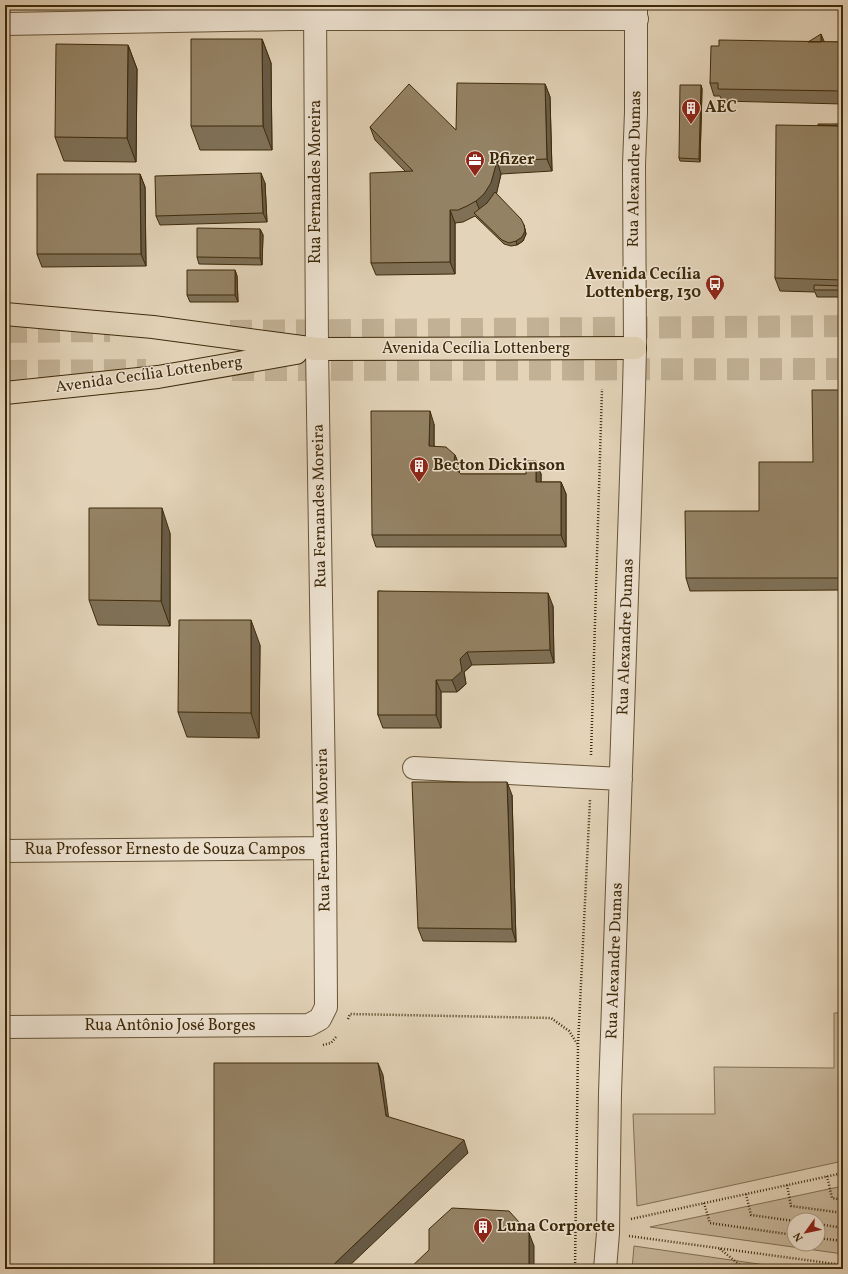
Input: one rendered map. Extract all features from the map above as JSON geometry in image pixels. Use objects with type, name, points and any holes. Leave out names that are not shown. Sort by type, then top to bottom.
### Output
[{"type":"main road","name":"Avenida Cecília Lottenberg","points":[[7,315],[153,327],[317,349],[635,348]]},
{"type":"main road","name":"Avenida Cecília Lottenberg","points":[[9,392],[158,377],[317,349]]},
{"type":"street","points":[[5,24],[316,12],[636,12]]},
{"type":"street","name":"Rua Fernandes Moreira","points":[[316,12],[317,349],[326,1007]]},
{"type":"street","name":"Rua Alexandre Dumas","points":[[606,1269],[610,1093],[635,348],[634,165],[636,112],[636,12]]},
{"type":"street","points":[[414,768],[621,779]]},
{"type":"street","name":"Rua Professor Ernesto de Souza Campos","points":[[5,851],[325,848]]},
{"type":"street","name":"Rua Antônio José Borges","points":[[5,1027],[309,1025],[320,1019],[326,1007]]},
{"type":"path","points":[[575,1269],[578,1045],[591,778],[602,389]]},
{"type":"path","points":[[636,1218],[843,1173]]},
{"type":"path","points":[[827,1176],[832,1198],[843,1200]]},
{"type":"path","points":[[786,1185],[791,1206],[843,1213]]},
{"type":"path","points":[[746,1194],[751,1215],[786,1220]]},
{"type":"path","points":[[704,1203],[710,1223],[786,1234]]},
{"type":"path","points":[[826,1225],[843,1228]]},
{"type":"path","points":[[608,1233],[843,1265]]},
{"type":"path","points":[[826,1239],[843,1241]]},
{"type":"path","points":[[720,1248],[744,1269]]},
{"type":"shaded area","points":[[834,1013],[843,1013],[843,1161],[637,1206],[633,1114],[715,1114],[714,1067],[834,1068]]},
{"type":"shaded area","points":[[843,1186],[843,1254],[826,1252],[826,1212],[786,1212],[786,1246],[650,1227]]},
{"type":"shaded area","points":[[634,1246],[793,1269],[632,1269]]},
{"type":"building","points":[[821,34],[821,42],[808,42]]},
{"type":"building","points":[[191,39],[262,39],[263,126],[191,126]]},
{"type":"building","points":[[719,40],[843,42],[843,91],[718,89],[718,83],[710,83],[711,46],[719,46]]},
{"type":"building","points":[[56,44],[128,45],[127,138],[55,137]]},
{"type":"building","points":[[457,83],[545,84],[547,159],[497,161],[491,183],[484,194],[467,206],[458,210],[450,210],[450,262],[371,263],[370,173],[413,171],[370,127],[409,84],[456,130]]},
{"type":"building","points":[[680,85],[701,85],[699,159],[679,158]]},
{"type":"building","points":[[843,124],[843,126],[818,125]]},
{"type":"building","points":[[776,125],[843,126],[843,280],[775,278]]},
{"type":"building","points":[[261,173],[263,213],[156,216],[155,176]]},
{"type":"building","points":[[37,174],[140,174],[141,254],[37,254]]},
{"type":"building","points":[[495,192],[521,219],[524,225],[525,231],[522,237],[516,241],[509,243],[502,240],[474,213],[487,203]]},
{"type":"building","points":[[197,228],[260,229],[260,258],[197,257]]},
{"type":"building","points":[[187,270],[235,270],[235,295],[187,295]]},
{"type":"building","points":[[814,285],[843,286],[843,290],[814,290]]},
{"type":"building","points":[[812,390],[843,390],[843,578],[686,578],[685,511],[759,511],[759,462],[813,462]]},
{"type":"building","name":"Becton Dickinson","points":[[371,411],[430,411],[429,446],[446,447],[455,455],[453,467],[461,474],[526,474],[526,461],[536,461],[536,482],[561,482],[561,535],[372,535]]},
{"type":"building","points":[[89,508],[162,508],[161,601],[89,600]]},
{"type":"building","points":[[378,591],[548,593],[550,650],[467,652],[460,659],[462,671],[452,680],[436,680],[436,715],[378,715]]},
{"type":"building","points":[[179,620],[251,620],[251,713],[178,712]]},
{"type":"building","points":[[412,782],[507,782],[512,929],[418,928]]},
{"type":"building","points":[[214,1063],[378,1063],[386,1116],[464,1140],[329,1269],[214,1269]]},
{"type":"building","name":"Luna Corporete","points":[[452,1208],[509,1211],[529,1233],[529,1269],[409,1269],[429,1250],[429,1229]]},
{"type":"tunnel","points":[[230,331],[843,326]]},
{"type":"tunnel","points":[[5,332],[110,331]]},
{"type":"tunnel","points":[[232,370],[843,369]]},
{"type":"tunnel","points":[[5,371],[146,370]]},
{"type":"place","name":"AEC","points":[[691,125]]},
{"type":"place","name":"Pfizer","points":[[475,177]]},
{"type":"place","name":"Avenida Cecília Lottenberg, 130","points":[[715,301]]},
{"type":"place","name":"Becton Dickinson","points":[[419,483]]},
{"type":"place","name":"Luna Corporete","points":[[483,1244]]}]
